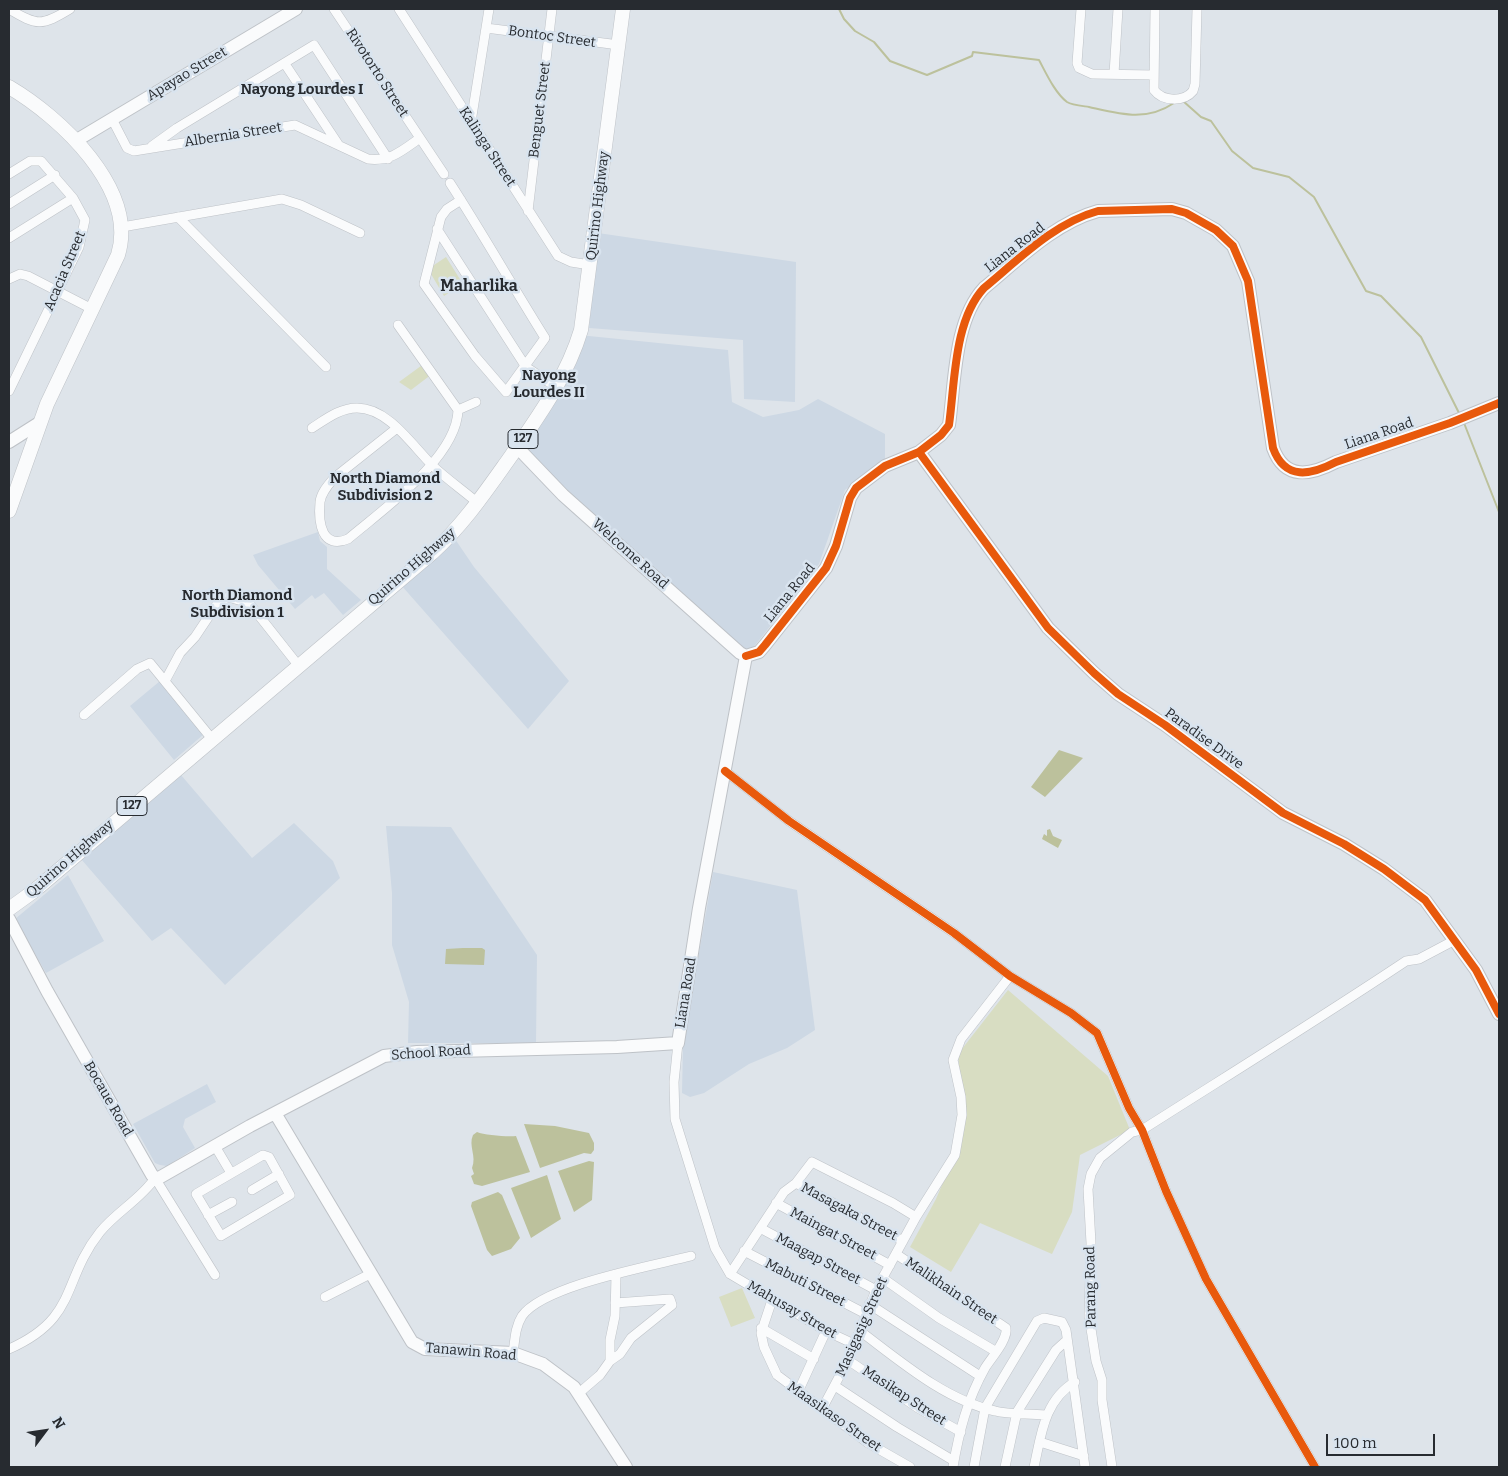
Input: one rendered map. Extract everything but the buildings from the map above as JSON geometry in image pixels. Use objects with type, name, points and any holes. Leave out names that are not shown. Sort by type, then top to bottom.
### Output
[{"type":"main road","name":"Quirino Highway","points":[[9,909],[34,891],[438,547],[478,504],[517,448],[556,387],[575,351],[581,330],[623,9]]},
{"type":"main road","points":[[9,87],[77,140],[100,172],[117,203],[123,241],[39,423],[9,511]]},
{"type":"street","points":[[9,9],[30,21],[41,22],[52,20],[70,9]]},
{"type":"street","name":"Apayao Street","points":[[77,140],[296,9]]},
{"type":"street","name":"Rivotorto Street","points":[[334,9],[444,174]]},
{"type":"street","name":"Kalinga Street","points":[[399,9],[558,256],[572,262],[590,265]]},
{"type":"street","points":[[471,122],[489,9]]},
{"type":"street","name":"Benguet Street","points":[[528,211],[552,9]]},
{"type":"street","points":[[1081,9],[1077,63],[1079,68],[1092,74],[1154,74]]},
{"type":"street","points":[[1114,74],[1118,9]]},
{"type":"street","points":[[1155,9],[1154,90],[1158,96],[1165,99],[1184,99],[1194,92],[1197,9]]},
{"type":"street","name":"Bontoc Street","points":[[486,28],[618,45]]},
{"type":"street","points":[[150,147],[177,128],[314,45],[388,159],[420,138]]},
{"type":"street","points":[[285,64],[338,144]]},
{"type":"street","name":"Albernia Street","points":[[112,119],[127,148],[134,151],[295,125],[368,159],[388,159]]},
{"type":"street","name":"Acacia Street","points":[[9,174],[30,161],[38,160],[55,175],[85,220],[83,235],[58,291],[9,389]]},
{"type":"street","points":[[9,204],[55,175]]},
{"type":"street","points":[[450,184],[461,200],[545,338],[526,368],[506,392],[475,356],[424,284],[437,229],[447,209],[461,200]]},
{"type":"street","points":[[9,238],[72,198]]},
{"type":"street","points":[[122,227],[282,199],[301,205],[360,233]]},
{"type":"street","name":"Liana Road","points":[[678,1043],[700,908],[746,656],[759,652],[826,568],[836,546],[850,498],[856,488],[885,466],[920,452],[950,425],[963,326],[974,299],[984,288],[1052,233],[1077,219],[1098,211],[1172,209],[1186,213],[1216,230],[1233,246],[1248,281],[1273,448],[1278,460],[1288,468],[1300,473],[1314,472],[1336,462],[1450,423],[1499,403]]},
{"type":"street","points":[[178,217],[326,367]]},
{"type":"street","points":[[437,229],[526,368],[556,387]]},
{"type":"street","points":[[9,279],[20,274],[28,276],[92,309]]},
{"type":"street","points":[[397,428],[334,478],[325,488],[320,501],[322,529],[325,537],[332,542],[340,543],[348,539],[433,465],[455,428],[458,410],[398,325]]},
{"type":"street","points":[[458,410],[476,402]]},
{"type":"street","points":[[312,428],[340,411],[358,408],[376,412],[397,428],[433,465],[478,504]]},
{"type":"street","points":[[9,442],[39,423]]},
{"type":"street","name":"Welcome Road","points":[[517,448],[563,494],[740,653],[746,656]]},
{"type":"street","name":"Paradise Drive","points":[[920,452],[1048,628],[1094,673],[1118,694],[1165,725],[1283,813],[1344,844],[1384,869],[1425,900],[1453,941],[1476,970],[1499,1014]]},
{"type":"street","points":[[165,681],[180,653],[195,637],[217,604],[228,597],[249,603],[298,665]]},
{"type":"street","points":[[84,715],[137,669],[150,663],[212,739]]},
{"type":"street","points":[[725,771],[789,821],[954,933],[1010,976],[1071,1014],[1097,1033],[1129,1108],[1142,1130],[1206,1279],[1315,1467]]},
{"type":"street","name":"Bocaue Road","points":[[9,920],[47,991],[154,1178],[215,1274]]},
{"type":"street","name":"Parang Road","points":[[1112,1467],[1102,1400],[1102,1380],[1096,1361],[1089,1316],[1090,1243],[1088,1189],[1091,1174],[1100,1158],[1132,1132],[1142,1130],[1308,1026],[1406,961],[1419,959],[1453,941]]},
{"type":"street","name":"Masigasig Street","points":[[822,1409],[848,1360],[876,1290],[884,1279],[916,1217],[955,1155],[962,1115],[961,1097],[954,1069],[953,1060],[955,1053],[961,1039],[1010,976]]},
{"type":"street","points":[[678,1043],[674,1082],[675,1119],[715,1248],[730,1274],[776,1203],[787,1188],[796,1183],[811,1162],[820,1164],[916,1217]]},
{"type":"street","name":"School Road","points":[[154,1178],[162,1177],[362,1066],[394,1054],[678,1043]]},
{"type":"street","name":"Tanawin Road","points":[[275,1113],[412,1342],[425,1349],[513,1353],[543,1364],[564,1377],[579,1393],[626,1467]]},
{"type":"street","points":[[215,1146],[231,1173]]},
{"type":"street","points":[[266,1155],[279,1174],[290,1196],[221,1236],[196,1194],[231,1173],[266,1155]]},
{"type":"street","points":[[252,1190],[279,1174]]},
{"type":"street","points":[[9,1349],[25,1342],[52,1321],[68,1296],[90,1245],[119,1213],[148,1188],[154,1178]]},
{"type":"street","name":"Masagaka Street","points":[[796,1183],[903,1241]]},
{"type":"street","points":[[208,1215],[232,1202]]},
{"type":"street","name":"Maingat Street","points":[[776,1203],[890,1265]]},
{"type":"street","name":"Maagap Street","points":[[760,1228],[876,1290]]},
{"type":"street","name":"Mabuti Street","points":[[744,1251],[866,1314]]},
{"type":"street","name":"Malikhain Street","points":[[896,1254],[1006,1328],[1004,1338],[995,1351]]},
{"type":"street","points":[[513,1353],[519,1322],[523,1315],[545,1297],[569,1287],[691,1256]]},
{"type":"street","points":[[325,1297],[370,1274]]},
{"type":"street","name":"Mahusay Street","points":[[730,1274],[826,1331],[854,1344]]},
{"type":"street","points":[[610,1361],[610,1340],[615,1316],[616,1275]]},
{"type":"street","points":[[835,1386],[954,1464],[967,1402],[995,1351],[939,1318],[884,1279]]},
{"type":"street","points":[[579,1393],[600,1375],[610,1361],[620,1354],[631,1338],[672,1305],[670,1299],[615,1303]]},
{"type":"street","points":[[772,1300],[761,1328],[814,1359]]},
{"type":"street","points":[[869,1304],[980,1376]]},
{"type":"street","points":[[974,1467],[985,1408],[1039,1320],[1044,1318],[1063,1324],[1074,1382],[1085,1467]]},
{"type":"street","name":"Maasikaso Street","points":[[761,1328],[764,1347],[775,1372],[798,1392],[868,1443],[910,1467]]},
{"type":"street","points":[[798,1392],[826,1331]]},
{"type":"street","points":[[860,1331],[936,1384],[967,1402],[1005,1413],[1017,1412],[1045,1415]]},
{"type":"street","points":[[1006,1467],[1017,1412],[1056,1350],[1067,1340]]},
{"type":"street","name":"Masikap Street","points":[[848,1360],[918,1408],[961,1432]]},
{"type":"street","points":[[1034,1467],[1045,1415],[1064,1390],[1074,1382]]},
{"type":"street","points":[[1040,1442],[1084,1456]]},
{"type":"shaded area","points":[[598,233],[796,262],[795,402],[744,399],[743,340],[589,328]]},
{"type":"shaded area","points":[[446,257],[463,284],[444,296],[428,269]]},
{"type":"shaded area","points":[[579,335],[728,350],[732,402],[763,417],[799,410],[818,399],[885,434],[885,460],[845,490],[819,564],[749,653],[524,451]]},
{"type":"shaded area","points":[[425,363],[432,374],[411,390],[399,382]]},
{"type":"shaded area","points":[[318,532],[320,541],[327,547],[327,569],[361,600],[343,615],[324,593],[315,599],[312,595],[295,609],[258,565],[253,555]]},
{"type":"shaded area","points":[[455,539],[474,567],[569,681],[528,729],[401,585]]},
{"type":"shaded area","points":[[160,681],[204,734],[174,760],[130,706]]},
{"type":"shaded area","points":[[1059,750],[1083,758],[1045,797],[1031,787]]},
{"type":"shaded area","points":[[181,775],[252,858],[294,823],[333,861],[340,878],[225,985],[171,928],[152,941],[81,859]]},
{"type":"shaded area","points":[[386,826],[451,827],[537,955],[536,1043],[408,1043],[409,1002],[392,945],[392,893]]},
{"type":"shaded area","points":[[1050,829],[1053,836],[1062,840],[1058,848],[1042,839],[1044,834],[1047,836],[1047,830]]},
{"type":"shaded area","points":[[713,872],[797,890],[815,1030],[787,1048],[749,1064],[704,1093],[690,1097],[682,1093],[683,1046]]},
{"type":"shaded area","points":[[68,875],[104,941],[46,973],[15,919]]},
{"type":"shaded area","points":[[482,948],[485,950],[484,965],[445,964],[446,949]]},
{"type":"shaded area","points":[[1008,990],[1108,1076],[1130,1130],[1080,1155],[1072,1212],[1052,1254],[980,1223],[951,1272],[910,1247],[936,1199],[953,1159],[964,1125],[958,1054]]},
{"type":"shaded area","points":[[207,1084],[216,1102],[185,1119],[183,1127],[195,1148],[167,1166],[155,1163],[133,1124]]},
{"type":"shaded area","points":[[524,1124],[555,1126],[589,1133],[594,1143],[594,1150],[591,1154],[584,1153],[540,1168]]},
{"type":"shaded area","points":[[477,1132],[496,1136],[516,1136],[530,1172],[482,1186],[474,1184],[471,1176],[474,1174],[472,1168],[474,1159],[471,1143],[473,1135]]},
{"type":"shaded area","points":[[589,1161],[594,1162],[592,1200],[574,1212],[558,1171]]},
{"type":"shaded area","points":[[547,1175],[561,1219],[531,1238],[511,1188]]},
{"type":"shaded area","points":[[498,1192],[502,1195],[520,1238],[511,1249],[492,1256],[487,1250],[471,1206],[472,1202]]},
{"type":"shaded area","points":[[742,1288],[755,1318],[731,1327],[719,1297]]},
{"type":"waterway","points":[[839,9],[844,19],[855,31],[874,42],[890,61],[927,75],[972,56],[973,52],[1039,60],[1059,93],[1067,102],[1075,105],[1133,115],[1153,113],[1174,103]]},
{"type":"waterway","points":[[1183,101],[1201,117],[1211,121],[1232,151],[1253,168],[1289,177],[1314,197],[1366,291],[1381,296],[1421,337],[1460,415]]},
{"type":"waterway","points":[[1464,423],[1499,512]]},
{"type":"cycle path","points":[[746,656],[759,652],[826,568],[836,546],[850,498],[856,488],[885,466],[919,452],[941,435],[949,425],[961,334],[974,301],[984,288],[1037,243],[1066,224],[1098,211],[1172,209],[1186,213],[1216,230],[1233,246],[1248,281],[1273,448],[1284,466],[1292,470],[1300,472],[1317,470],[1450,423],[1499,403]]},
{"type":"cycle path","points":[[919,452],[1048,628],[1094,673],[1118,694],[1165,725],[1283,813],[1344,844],[1384,869],[1425,900],[1476,970],[1499,1014]]},
{"type":"cycle path","points":[[725,771],[789,821],[954,933],[1010,976],[1071,1013],[1097,1033],[1129,1108],[1142,1130],[1166,1191],[1206,1279],[1315,1467]]},
{"type":"district","name":"Nayong Lourdes I","points":[[302,90]]},
{"type":"district","name":"Maharlika","points":[[479,287]]},
{"type":"district","name":"Nayong Lourdes II","points":[[549,384]]},
{"type":"district","name":"North Diamond Subdivision 2","points":[[385,488]]},
{"type":"district","name":"North Diamond Subdivision 1","points":[[237,604]]}]
